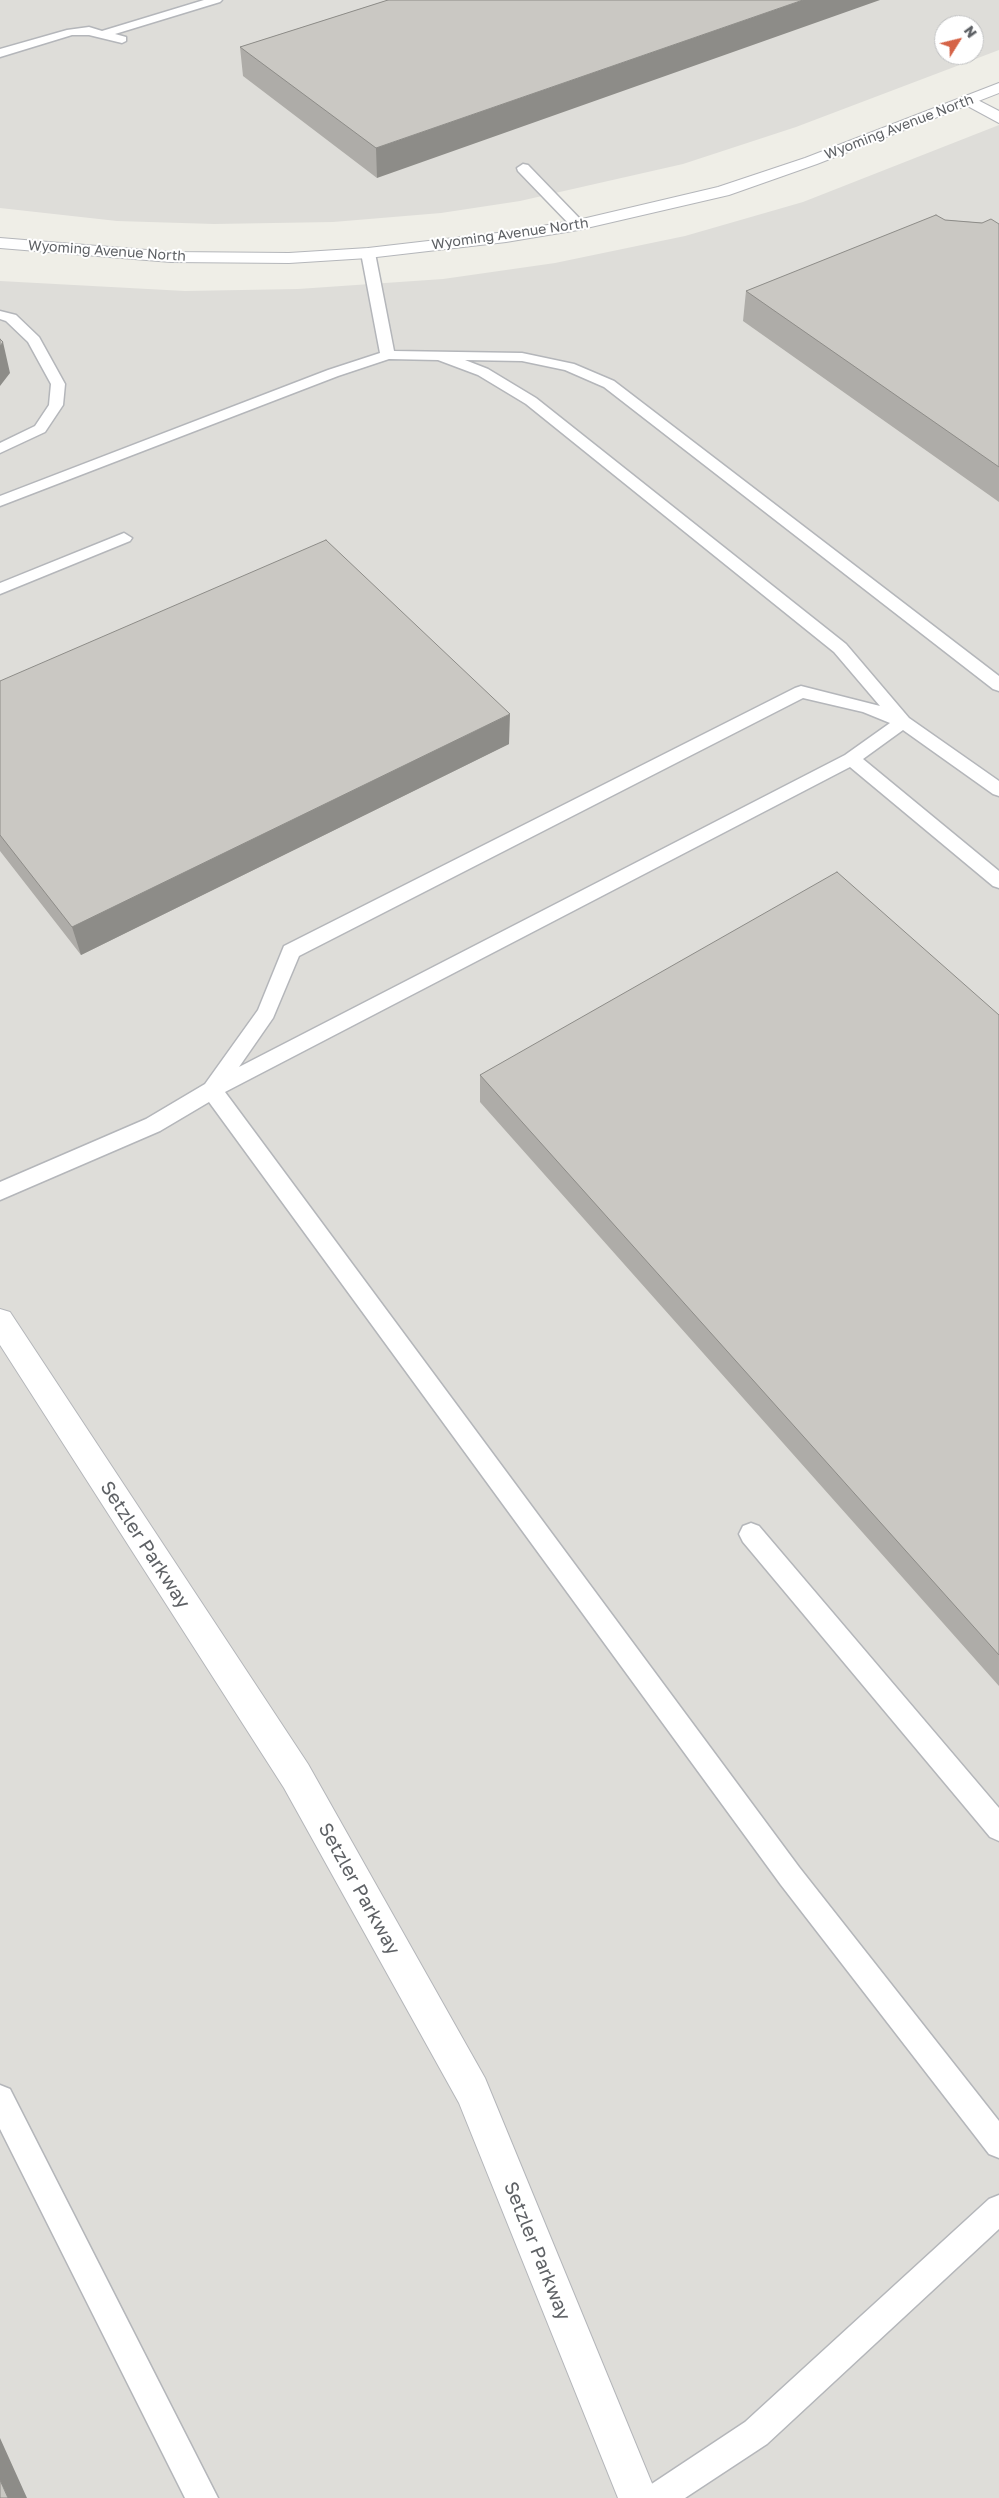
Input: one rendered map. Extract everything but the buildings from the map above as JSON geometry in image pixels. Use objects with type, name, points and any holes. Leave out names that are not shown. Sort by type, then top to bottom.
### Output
[{"type":"street","name":"Wyoming Avenue North","points":[[0,243],[171,257],[289,258],[368,253],[506,237],[578,225],[722,191],[811,161],[999,88]]},
{"type":"street","points":[[968,100],[999,118]]},
{"type":"street","name":"Setzler Parkway","points":[[0,1321],[296,1776],[472,2091],[638,2498]]},
{"type":"lane","points":[[0,53],[71,32],[106,33],[216,0]]},
{"type":"lane","points":[[106,33],[122,39]]},
{"type":"lane","points":[[523,168],[578,225]]},
{"type":"lane","points":[[368,253],[388,355]]},
{"type":"lane","points":[[0,315],[11,318],[34,340],[58,384],[56,405],[40,429],[0,449]]},
{"type":"lane","points":[[0,501],[332,373],[388,355],[522,357],[569,367],[609,384],[999,685]]},
{"type":"lane","points":[[440,356],[483,372],[531,401],[840,648],[903,722]]},
{"type":"lane","points":[[0,589],[124,538]]},
{"type":"lane","points":[[212,1090],[266,1013],[291,951],[801,692],[867,707],[903,722],[999,790]]},
{"type":"lane","points":[[0,1192],[153,1125],[212,1090],[851,759],[903,722]]},
{"type":"lane","points":[[851,759],[999,881]]},
{"type":"lane","points":[[212,1090],[790,1876],[999,2144]]},
{"type":"lane","points":[[751,1534],[999,1828]]},
{"type":"lane","points":[[0,2099],[202,2498]]},
{"type":"lane","points":[[658,2498],[756,2433],[999,2209]]},
{"type":"shaded area","points":[[0,0],[999,0],[999,50],[984,56],[984,15],[934,15],[934,65],[959,65],[796,127],[683,164],[520,201],[441,213],[333,222],[214,224],[117,221],[0,208]]},
{"type":"shaded area","points":[[999,125],[999,2498],[0,2498],[0,281],[185,291],[298,289],[443,279],[555,263],[685,236],[803,202]]}]
